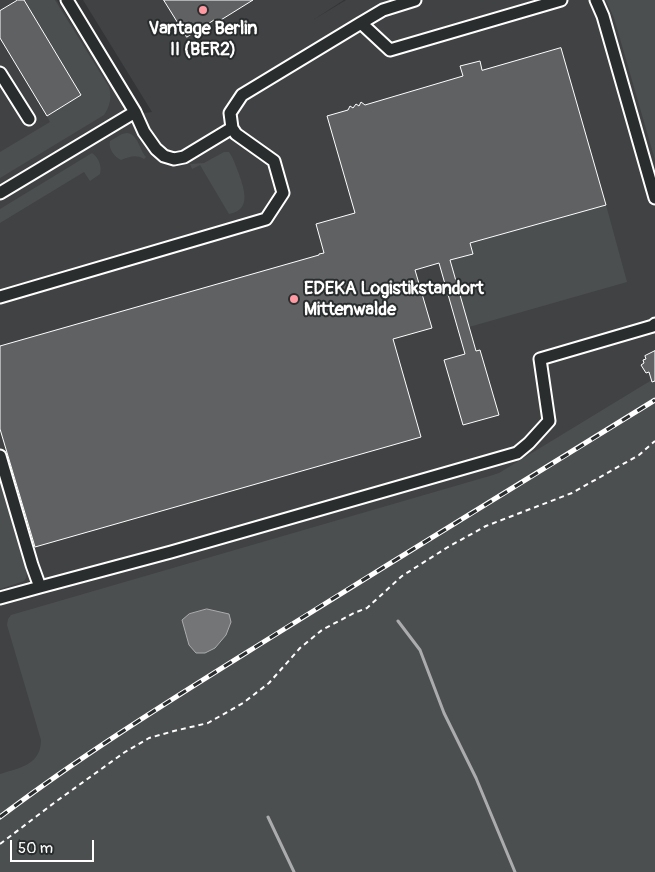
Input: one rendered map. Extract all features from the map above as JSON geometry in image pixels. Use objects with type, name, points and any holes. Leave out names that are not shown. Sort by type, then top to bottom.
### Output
[{"type":"street","points":[[67,0],[135,112],[144,132],[156,149],[164,156],[174,159],[184,157],[232,128]]},
{"type":"street","points":[[0,297],[266,219],[283,193],[274,161],[236,134],[232,128],[230,113],[242,95],[383,10],[415,0]]},
{"type":"street","points":[[362,23],[390,50],[561,0]]},
{"type":"street","points":[[596,0],[655,198]]},
{"type":"street","points":[[0,73],[29,119]]},
{"type":"street","points":[[0,193],[135,112]]},
{"type":"street","points":[[0,598],[517,453],[549,421],[540,359],[655,324]]},
{"type":"street","points":[[0,456],[40,587]]},
{"type":"path","points":[[0,844],[125,752],[149,738],[208,723],[243,703],[269,683],[300,648],[322,630],[367,608],[402,576],[448,547],[486,526],[572,493],[639,455],[655,441]]},
{"type":"shaded area","points":[[0,0],[57,0],[127,115],[152,112],[83,0],[344,0],[313,20],[346,0],[613,0],[655,93],[655,389],[0,807]]},
{"type":"shaded area","points":[[24,0],[55,0],[109,87],[110,102],[104,115],[0,178],[0,152],[50,122],[47,116],[81,95]]},
{"type":"shaded area","points":[[606,0],[655,0],[655,160],[614,18]]},
{"type":"shaded area","points":[[127,133],[136,139],[146,157],[144,159],[135,156],[121,160],[112,152],[110,141]]},
{"type":"shaded area","points":[[224,152],[229,152],[232,157],[244,192],[244,204],[236,212],[229,214],[200,165],[192,169],[190,164],[204,163]]},
{"type":"shaded area","points":[[92,153],[99,162],[100,174],[90,181],[84,172],[0,223],[0,209]]},
{"type":"shaded area","points":[[606,205],[627,282],[469,327],[450,260],[473,254],[470,243]]},
{"type":"shaded area","points":[[655,378],[655,872],[0,872],[0,774],[21,767],[33,760],[40,748],[41,740],[7,625],[11,615],[499,473]]},
{"type":"shaded area","points":[[0,477],[27,573],[24,581],[0,589]]},
{"type":"shaded area","points":[[207,609],[229,614],[231,622],[226,635],[215,648],[205,653],[196,653],[189,645],[182,620],[189,614]]},
{"type":"building","points":[[18,0],[24,0],[81,95],[47,116],[0,38],[0,11]]},
{"type":"building","name":"Vantage Berlin II (BER2)","points":[[164,0],[253,0],[216,23],[214,20],[187,37]]},
{"type":"building","name":"EDEKA Logistikstandort Mittenwalde","points":[[561,48],[606,205],[470,243],[473,254],[450,260],[476,351],[480,350],[499,415],[463,425],[444,360],[465,354],[439,263],[415,270],[432,328],[393,339],[421,437],[35,547],[0,429],[0,346],[324,253],[316,224],[355,213],[327,116],[348,110],[350,106],[353,108],[356,104],[359,106],[361,102],[365,105],[463,76],[460,66],[480,61],[482,70]]},
{"type":"building","points":[[655,351],[655,381],[652,382],[649,372],[646,373],[641,365],[644,363],[643,360],[646,359],[645,356]]},
{"type":"waterway","points":[[398,621],[420,650],[444,713],[476,778],[515,872]]},
{"type":"waterway","points":[[268,817],[294,872]]},
{"type":"railway","points":[[0,817],[94,750],[159,708],[655,400]]},
{"type":"place","name":"Vantage Berlin II (BER2)","points":[[203,10]]},
{"type":"place","name":"EDEKA Logistikstandort Mittenwalde","points":[[294,299]]}]
